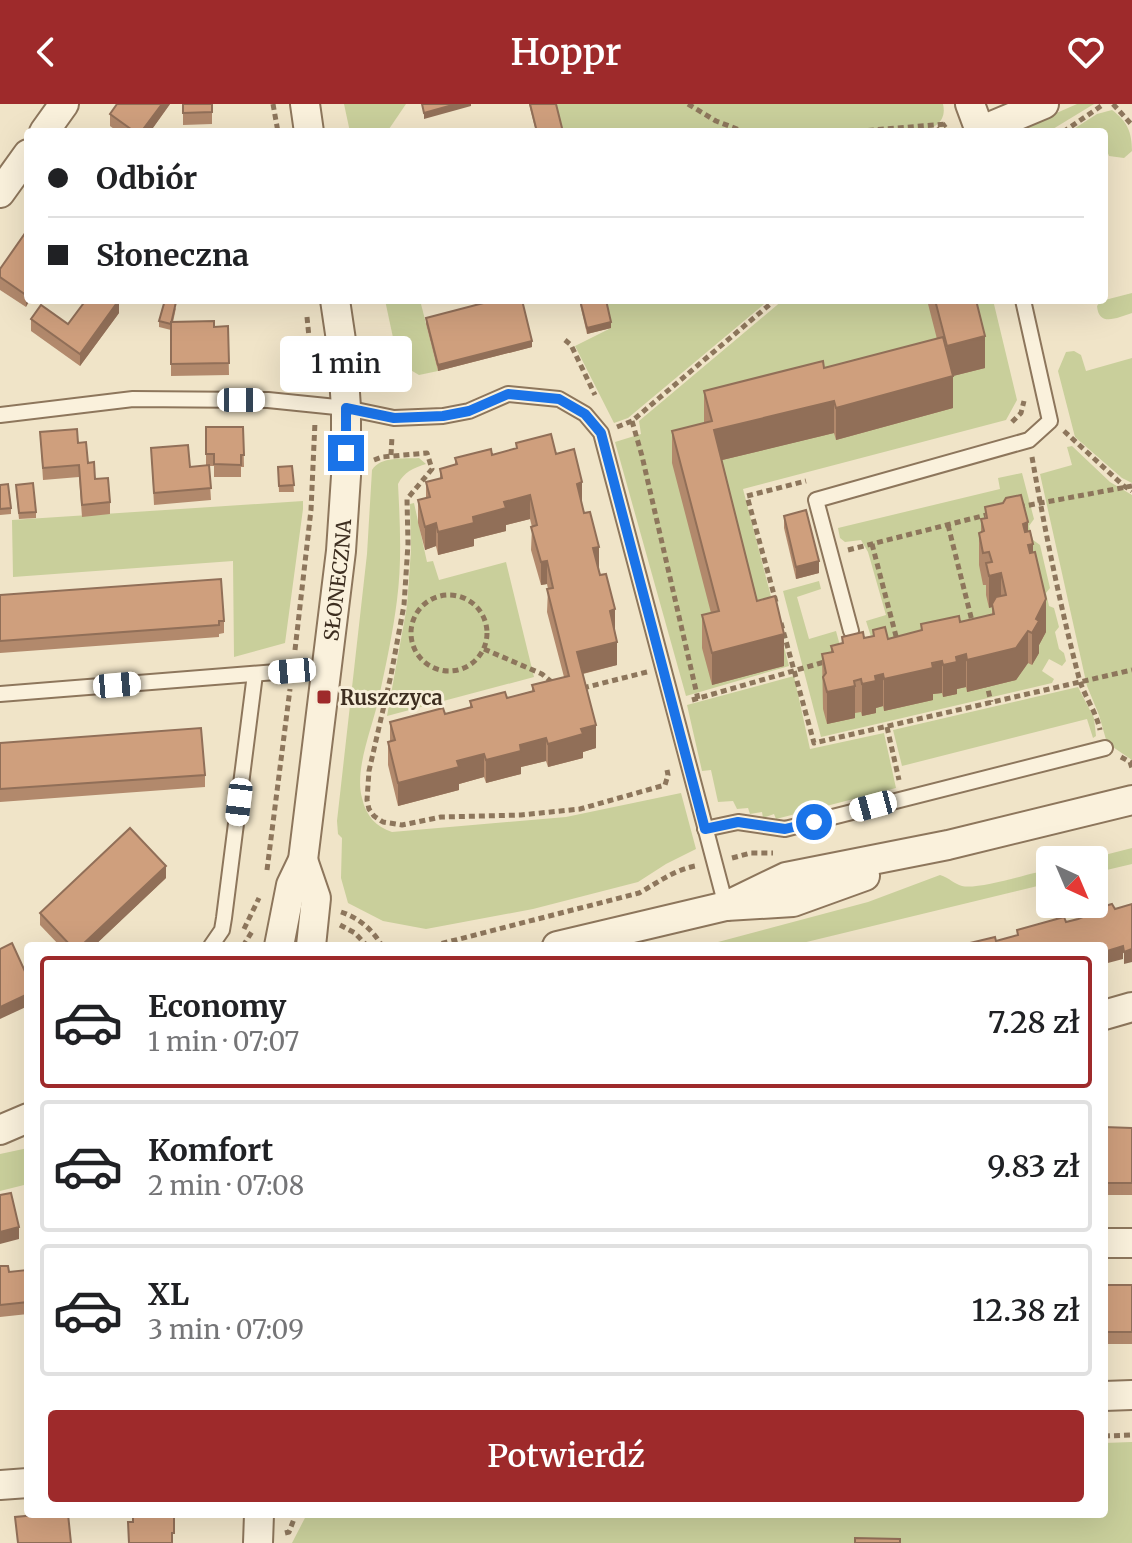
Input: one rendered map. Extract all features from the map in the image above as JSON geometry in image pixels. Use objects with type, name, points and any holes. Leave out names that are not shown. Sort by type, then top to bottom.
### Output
[{"type":"street","points":[[47,128],[64,104]]},
{"type":"street","points":[[305,104],[308,128]]},
{"type":"street","points":[[970,104],[979,128]]},
{"type":"street","points":[[989,128],[1044,104]]},
{"type":"street","points":[[0,193],[24,160]]},
{"type":"street","name":"SŁONECZNA","points":[[280,942],[291,885],[303,860],[341,551],[346,408],[336,304]]},
{"type":"street","points":[[574,942],[726,906],[793,902],[948,845],[1132,800]]},
{"type":"street","name":"SŁONECZNA","points":[[303,860],[316,898],[311,942]]},
{"type":"street","points":[[1108,1014],[1132,1007]]},
{"type":"street","points":[[0,1130],[24,1120]]},
{"type":"street","points":[[1108,1243],[1132,1243]]},
{"type":"street","points":[[1108,1396],[1132,1395]]},
{"type":"street","points":[[0,1485],[24,1483]]},
{"type":"street","points":[[258,1543],[259,1518]]},
{"type":"lane","points":[[851,631],[816,500],[1029,440],[1050,421],[1024,304]]},
{"type":"lane","points":[[0,415],[133,399],[268,400],[346,408],[394,418],[443,416],[469,411],[508,394],[559,399],[585,414],[606,431],[663,667],[726,906]]},
{"type":"lane","points":[[0,694],[327,668]]},
{"type":"lane","points":[[214,942],[222,930],[224,918],[255,674]]},
{"type":"lane","points":[[705,829],[738,822],[785,829],[1105,748]]},
{"type":"path","points":[[273,104],[277,128]]},
{"type":"path","points":[[688,104],[734,128]]},
{"type":"path","points":[[1069,128],[1104,104]]},
{"type":"path","points":[[1113,104],[1132,125]]},
{"type":"path","points":[[897,128],[946,124]]},
{"type":"path","points":[[565,340],[571,345],[606,431],[632,421],[770,304]]},
{"type":"path","points":[[306,309],[314,389]]},
{"type":"path","points":[[1007,427],[1021,413],[1025,396]]},
{"type":"path","points":[[294,658],[312,498],[315,417]]},
{"type":"path","points":[[632,421],[698,699]]},
{"type":"path","points":[[1050,421],[1124,486],[1132,489]]},
{"type":"path","points":[[391,455],[393,430]]},
{"type":"path","points":[[1029,440],[1080,682],[1097,719],[1105,748],[1130,762],[1132,768]]},
{"type":"path","points":[[427,453],[432,469],[407,499],[408,544],[403,610],[369,771],[367,800],[374,816],[392,825],[402,825],[441,817],[521,815],[580,809],[665,785],[668,775],[666,757],[686,753]]},
{"type":"path","points":[[808,480],[747,496],[814,743],[1132,670]]},
{"type":"path","points":[[1019,507],[1124,486]]},
{"type":"path","points":[[831,554],[990,514]]},
{"type":"path","points":[[948,525],[975,634]]},
{"type":"path","points":[[872,544],[898,641]]},
{"type":"path","points":[[447,595],[473,602],[487,624],[484,649],[477,660],[451,672],[425,663],[413,647],[411,637],[415,617],[425,603],[447,595]]},
{"type":"path","points":[[403,610],[415,617]]},
{"type":"path","points":[[398,638],[411,637]]},
{"type":"path","points":[[484,649],[542,674],[565,693]]},
{"type":"path","points":[[673,703],[698,699],[838,658]]},
{"type":"path","points":[[579,689],[663,667]]},
{"type":"path","points":[[985,675],[991,702]]},
{"type":"path","points":[[266,874],[291,684]]},
{"type":"path","points":[[887,727],[903,798]]},
{"type":"path","points":[[376,738],[391,735]]},
{"type":"path","points":[[241,934],[262,890]]},
{"type":"path","points":[[333,909],[363,923],[380,942]]},
{"type":"path","points":[[333,923],[355,933],[363,942]]},
{"type":"path","points":[[1108,1436],[1132,1435]]},
{"type":"green space","points":[[344,104],[406,104],[390,128],[349,128]]},
{"type":"green space","points":[[555,104],[943,104],[944,110],[939,123],[931,128],[561,128]]},
{"type":"green space","points":[[1077,104],[1094,104],[1055,128],[1022,128]]},
{"type":"green space","points":[[1112,110],[1125,123],[1130,133],[1132,151],[1124,158],[1109,156],[1108,128],[1075,128],[1097,114]]},
{"type":"green space","points":[[1132,293],[1132,313],[1110,319],[1101,317],[1097,306],[1108,304],[1108,299]]},
{"type":"green space","points":[[386,304],[421,304],[438,371],[419,375],[402,365]]},
{"type":"green space","points":[[605,304],[764,304],[628,418],[614,423],[575,346],[611,328]]},
{"type":"green space","points":[[778,304],[994,304],[1017,400],[1006,420],[743,489],[789,666],[686,696],[615,442],[641,434],[639,421]]},
{"type":"green space","points":[[1074,351],[1081,355],[1086,371],[1132,358],[1132,483],[1075,437],[1058,371],[1066,352]]},
{"type":"green space","points":[[1072,446],[1110,482],[1132,495],[1132,760],[1107,743],[1087,686],[1040,474],[1072,465],[1067,447]]},
{"type":"green space","points":[[419,458],[426,464],[409,471],[398,484],[400,557],[397,600],[384,673],[360,774],[362,798],[369,815],[381,827],[392,832],[566,817],[681,793],[696,849],[638,882],[533,909],[426,929],[383,921],[348,903],[341,878],[342,838],[338,834],[337,821],[367,554],[372,470],[387,460]]},
{"type":"green space","points":[[1022,473],[1034,519],[1029,526],[1033,540],[1040,545],[1050,588],[1046,593],[1049,606],[1054,608],[1059,627],[1055,632],[1066,661],[1062,666],[1049,659],[1042,671],[1054,679],[1052,683],[821,737],[783,591],[819,581],[821,589],[797,597],[809,639],[836,631],[842,653],[873,643],[866,621],[886,615],[868,552],[861,540],[845,542],[840,538],[838,528],[1000,489],[998,478]]},
{"type":"green space","points":[[303,501],[285,643],[234,657],[233,561],[13,577],[12,520]]},
{"type":"green space","points":[[414,503],[427,562],[433,561],[439,580],[506,562],[534,677],[387,716],[407,606],[410,504]]},
{"type":"green space","points":[[794,676],[810,749],[884,733],[896,788],[776,819],[774,814],[763,818],[762,812],[750,814],[748,808],[737,809],[733,801],[718,802],[711,770],[702,771],[687,705]]},
{"type":"green space","points":[[1078,687],[1094,718],[1096,736],[1093,738],[1087,719],[902,766],[893,730]]},
{"type":"green space","points":[[1132,848],[1132,864],[1108,870],[1108,854]]},
{"type":"green space","points":[[1036,872],[1036,886],[807,942],[718,942],[868,902],[940,875],[969,887]]},
{"type":"green space","points":[[24,1149],[24,1185],[0,1191],[0,1154]]},
{"type":"green space","points":[[1132,1442],[1132,1543],[292,1543],[305,1518],[1108,1518],[1108,1443]]},
{"type":"building","points":[[117,104],[162,104],[144,128],[129,128],[110,114]]},
{"type":"building","points":[[183,104],[212,104],[212,112],[183,113]]},
{"type":"building","points":[[422,104],[456,104],[424,113]]},
{"type":"building","points":[[530,104],[556,104],[562,128],[536,128]]},
{"type":"building","points":[[24,235],[24,294],[0,277],[0,269]]},
{"type":"building","points":[[83,304],[116,304],[80,354],[31,319],[41,305],[68,324]]},
{"type":"building","points":[[164,304],[176,304],[171,324],[159,321]]},
{"type":"building","points":[[480,304],[523,304],[532,341],[438,365],[426,318]]},
{"type":"building","points":[[581,304],[607,304],[611,322],[587,328]]},
{"type":"building","points":[[936,304],[977,304],[985,336],[947,346]]},
{"type":"building","points":[[214,321],[214,327],[228,326],[229,363],[171,364],[171,322]]},
{"type":"building","points":[[943,337],[953,376],[836,408],[834,401],[714,430],[757,601],[775,596],[784,634],[712,653],[702,615],[719,611],[672,431],[712,421],[704,391],[823,361],[824,368]]},
{"type":"building","points":[[206,427],[243,427],[244,455],[241,455],[241,465],[214,464],[214,454],[206,454]]},
{"type":"building","points":[[77,429],[78,443],[86,442],[88,463],[94,462],[95,479],[108,478],[110,502],[82,505],[79,465],[43,468],[40,432]]},
{"type":"building","points":[[551,434],[556,454],[574,449],[582,482],[577,484],[584,513],[590,512],[599,547],[593,548],[600,575],[606,574],[615,609],[610,611],[617,642],[577,652],[596,725],[581,729],[583,734],[548,744],[546,738],[520,745],[521,751],[486,760],[484,754],[457,761],[459,767],[398,783],[388,742],[395,740],[390,722],[443,708],[445,714],[472,707],[470,701],[505,692],[507,698],[534,691],[532,685],[569,676],[547,589],[553,588],[547,561],[541,562],[531,527],[537,525],[530,495],[504,502],[506,508],[473,517],[474,523],[438,532],[436,523],[425,527],[418,500],[430,497],[426,482],[442,478],[440,469],[457,464],[455,458],[491,449],[492,455],[517,448],[516,443]]},
{"type":"building","points":[[188,445],[190,467],[209,465],[211,488],[154,493],[151,448]]},
{"type":"building","points":[[292,466],[294,485],[279,486],[278,467]]},
{"type":"building","points":[[33,483],[36,512],[19,513],[16,485]]},
{"type":"building","points":[[8,484],[11,508],[0,509],[0,485]]},
{"type":"building","points":[[1021,495],[1028,522],[1023,524],[1025,532],[1030,531],[1033,544],[1028,545],[1030,553],[1035,552],[1046,599],[1032,633],[1028,631],[1016,648],[967,660],[966,654],[956,657],[957,662],[943,665],[942,661],[932,663],[933,668],[884,679],[883,674],[875,676],[876,681],[862,684],[861,679],[854,681],[855,686],[827,692],[822,654],[833,652],[831,646],[843,643],[842,637],[863,632],[864,638],[874,636],[873,630],[885,627],[888,639],[922,630],[921,624],[959,616],[960,622],[994,614],[992,604],[996,597],[1006,595],[1001,573],[989,576],[986,563],[992,562],[989,552],[983,553],[979,533],[984,531],[981,519],[987,518],[985,507]]},
{"type":"building","points":[[806,510],[819,561],[796,567],[784,516]]},
{"type":"building","points":[[221,579],[224,621],[219,621],[219,625],[0,641],[0,595]]},
{"type":"building","points":[[201,728],[205,775],[0,789],[0,743]]},
{"type":"building","points":[[130,828],[166,866],[85,942],[67,942],[40,913]]},
{"type":"building","points":[[1112,904],[1115,909],[1132,904],[1132,949],[1124,952],[1123,946],[1108,951],[1108,942],[974,942],[995,937],[996,941],[1018,935],[1017,930],[1060,918],[1066,922],[1108,918],[1108,905]]},
{"type":"building","points":[[12,943],[24,969],[24,996],[0,1007],[0,949]]},
{"type":"building","points":[[1108,1127],[1132,1128],[1132,1183],[1108,1183]]},
{"type":"building","points":[[11,1193],[19,1227],[0,1232],[0,1195]]},
{"type":"building","points":[[0,1266],[8,1266],[9,1272],[24,1270],[24,1302],[0,1305]]},
{"type":"building","points":[[1108,1285],[1132,1285],[1132,1332],[1108,1332]]},
{"type":"building","points":[[15,1517],[68,1518],[71,1543],[18,1543]]},
{"type":"building","points":[[133,1518],[174,1518],[172,1543],[129,1543],[128,1522],[133,1522]]},
{"type":"building","points":[[855,1538],[900,1539],[900,1543],[855,1543]]},
{"type":"place","name":"Ruszczyca","points":[[324,697]]},
{"type":"route","points":[[346,453],[346,408],[394,418],[443,416],[469,411],[508,394],[559,399],[585,414],[601,433],[705,829],[738,822],[785,829],[814,822]]}]
